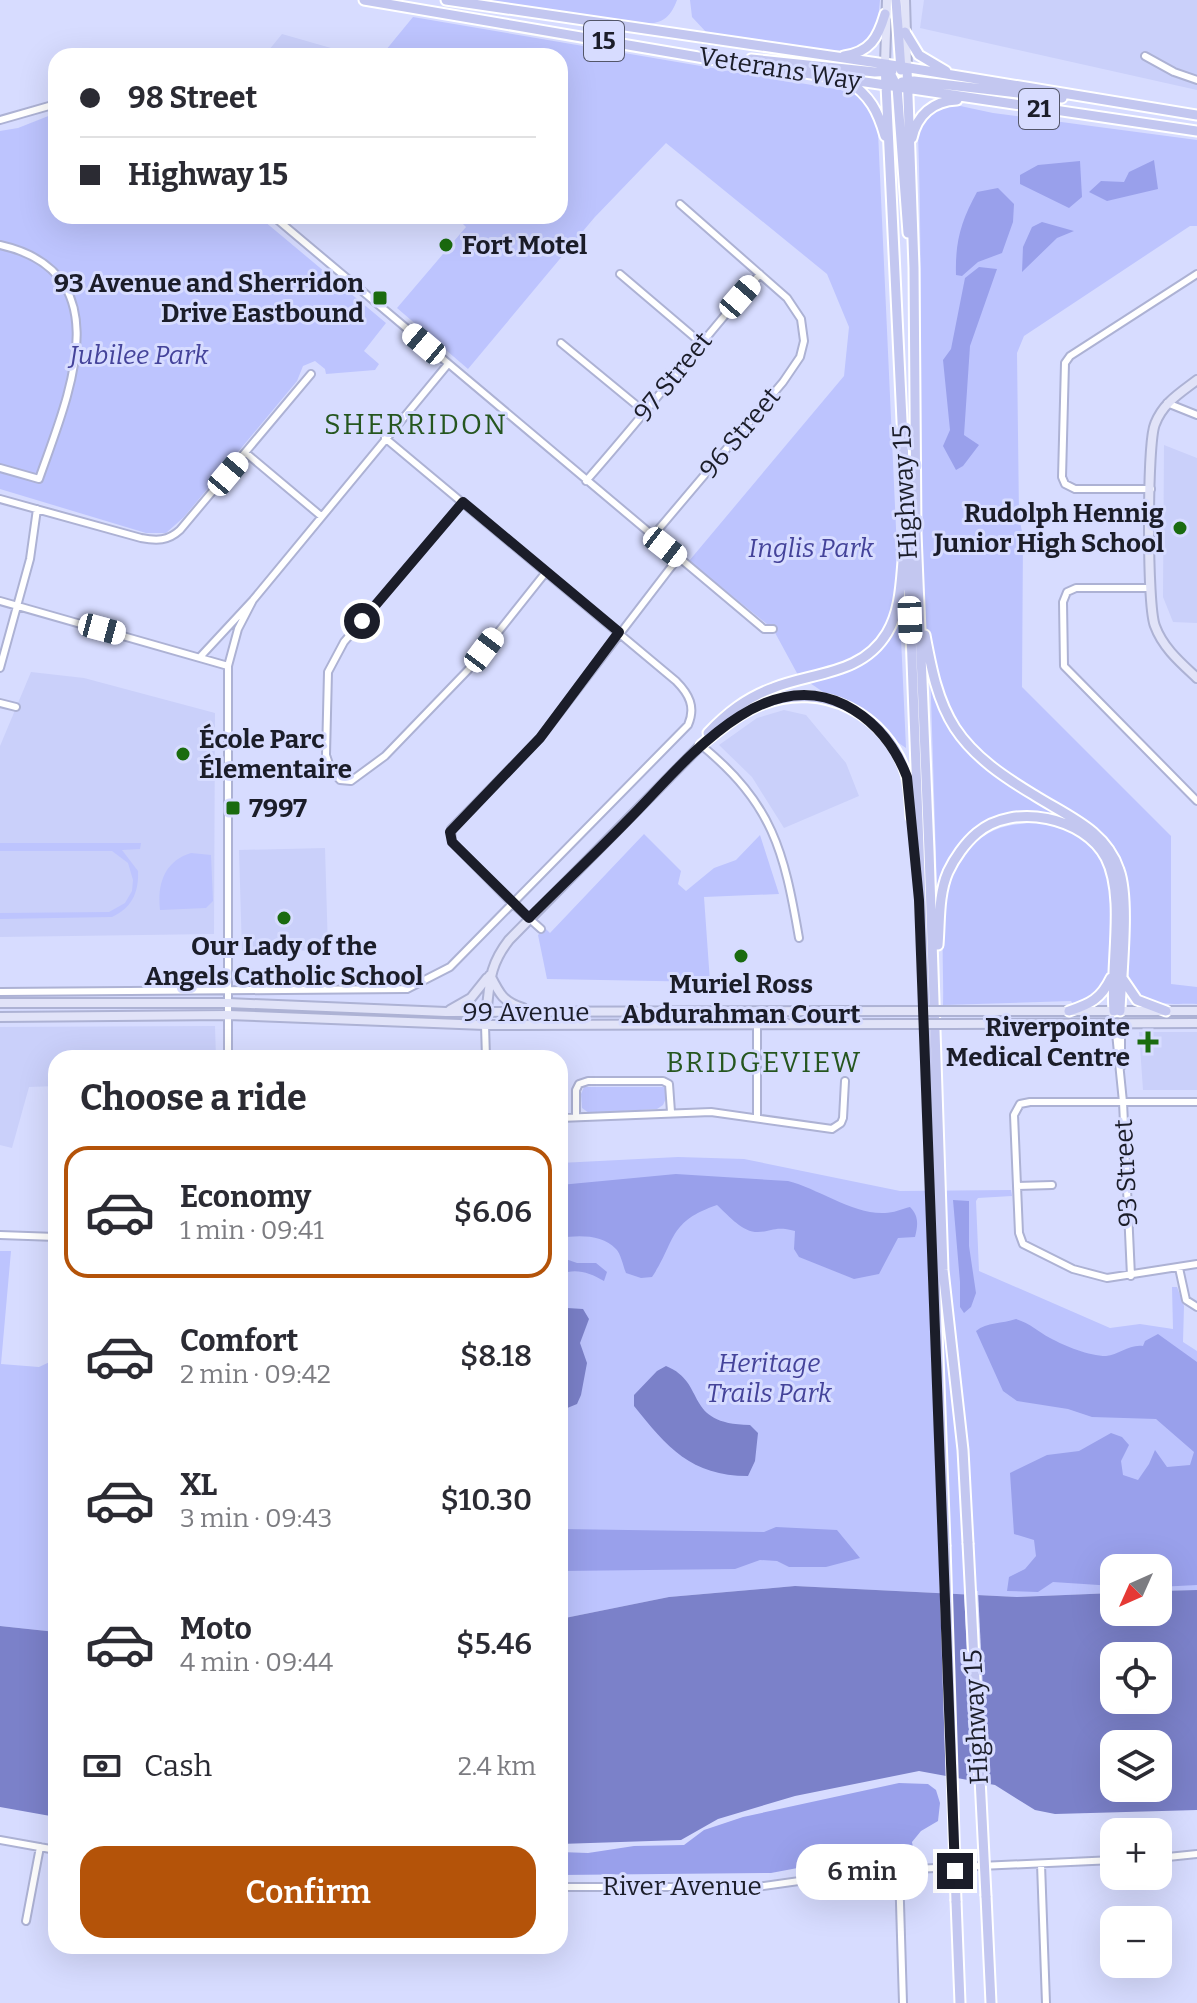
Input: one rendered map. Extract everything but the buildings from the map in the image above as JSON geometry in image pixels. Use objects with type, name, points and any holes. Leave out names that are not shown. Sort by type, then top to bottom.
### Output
[{"type":"main road","name":"Veterans Way","points":[[364,0],[716,60],[900,84],[974,99],[1197,131]]},
{"type":"main road","name":"Veterans Way","points":[[446,0],[1197,115]]},
{"type":"main road","points":[[887,0],[887,69],[900,84],[1099,103],[1107,100]]},
{"type":"main road","points":[[896,0],[903,68]]},
{"type":"main road","points":[[905,0],[900,84],[905,218],[914,268]]},
{"type":"main road","points":[[835,58],[852,55],[875,42],[885,14]]},
{"type":"main road","points":[[905,32],[919,55],[956,76]]},
{"type":"main road","points":[[716,60],[729,57],[887,69]]},
{"type":"main road","points":[[845,79],[873,103],[879,113],[889,151]]},
{"type":"main road","name":"Highway 15","points":[[900,84],[889,151],[907,526],[960,2003]]},
{"type":"main road","name":"Highway 15","points":[[900,84],[909,158],[914,268],[918,588],[943,1270],[963,1450],[991,2003]]},
{"type":"main road","points":[[909,158],[916,124],[928,109],[946,100],[974,99]]},
{"type":"main road","points":[[1197,380],[1167,403],[1158,417],[1152,433],[1151,489],[1152,615],[1158,634],[1167,648],[1197,678]]},
{"type":"main road","points":[[701,745],[706,735],[740,704],[776,686],[842,669],[873,650],[887,633],[896,610],[907,526]]},
{"type":"main road","points":[[918,588],[932,671],[943,705],[956,729],[989,765],[1090,829],[1108,846],[1121,873],[1123,895],[1116,975],[1093,1003],[1069,1011]]},
{"type":"main road","points":[[446,1012],[471,998],[490,974],[498,955],[529,918],[701,745],[735,718],[777,700],[799,696],[821,697],[855,710],[876,726],[892,745],[907,777],[919,900]]},
{"type":"main road","points":[[933,972],[944,883],[961,850],[990,824],[1009,819],[1032,817],[1070,825],[1097,844],[1113,875],[1117,896],[1117,1011]]},
{"type":"main road","points":[[490,974],[507,1004],[534,1011]]},
{"type":"main road","points":[[485,1025],[490,974]]},
{"type":"main road","points":[[1116,975],[1137,1000],[1166,1011]]},
{"type":"main road","name":"99 Avenue","points":[[0,1003],[228,1003],[446,1012],[1197,1011]]},
{"type":"main road","name":"93 Street","points":[[1117,1011],[1118,1022]]},
{"type":"main road","name":"99 Avenue","points":[[0,1017],[228,1015],[485,1025],[1197,1023]]},
{"type":"street","points":[[1145,56],[1197,80]]},
{"type":"street","points":[[0,120],[48,106]]},
{"type":"street","points":[[680,204],[760,274]]},
{"type":"street","points":[[282,224],[652,537],[764,629],[773,629]]},
{"type":"street","points":[[0,245],[33,257],[50,268],[63,281],[77,316],[77,354],[39,479],[0,468]]},
{"type":"street","points":[[620,274],[700,342]]},
{"type":"street","name":"96 Street","points":[[652,537],[783,382],[800,357],[804,341],[801,319],[787,298],[760,274]]},
{"type":"street","name":"97 Street","points":[[586,481],[760,274]]},
{"type":"street","points":[[1151,489],[1075,489],[1067,486],[1062,477],[1066,360],[1197,274]]},
{"type":"street","points":[[561,343],[646,413]]},
{"type":"street","points":[[201,656],[253,600],[448,364]]},
{"type":"street","points":[[0,499],[141,538],[162,540],[180,530],[311,374]]},
{"type":"street","points":[[1167,403],[1197,415]]},
{"type":"street","points":[[0,992],[407,989],[450,967],[688,725],[692,707],[681,686],[385,438]]},
{"type":"street","points":[[246,453],[321,516]]},
{"type":"street","points":[[463,502],[344,642],[328,672],[326,755],[331,770],[340,780],[351,781],[385,756],[468,670],[546,572]]},
{"type":"street","points":[[0,668],[30,559],[37,509]]},
{"type":"street","points":[[541,929],[452,842],[450,832],[540,738],[678,558]]},
{"type":"street","points":[[1151,588],[1076,588],[1067,592],[1063,602],[1064,660],[1068,673],[1197,801]]},
{"type":"street","points":[[228,1050],[228,666],[238,629],[253,600]]},
{"type":"street","points":[[0,601],[228,666]]},
{"type":"street","points":[[0,703],[16,707]]},
{"type":"street","points":[[701,745],[744,785],[776,836],[790,884],[799,938]]},
{"type":"street","name":"93 Street","points":[[1118,1022],[1131,1276]]},
{"type":"street","points":[[757,1024],[757,1117]]},
{"type":"street","points":[[485,1025],[486,1050]]},
{"type":"street","points":[[576,1117],[576,1090],[579,1084],[588,1081],[663,1081],[669,1084],[671,1090],[671,1112]]},
{"type":"street","points":[[568,1118],[711,1112],[832,1129],[843,1118],[845,1081]]},
{"type":"street","points":[[1197,1102],[1020,1104],[1014,1115],[1019,1237],[1026,1246],[1089,1275],[1107,1278],[1197,1264]]},
{"type":"street","points":[[1017,1186],[1052,1185]]},
{"type":"street","points":[[0,1235],[48,1237]]},
{"type":"street","points":[[1179,1268],[1186,1300],[1197,1307]]},
{"type":"street","points":[[0,1840],[48,1848]]},
{"type":"street","points":[[26,1921],[40,1847]]},
{"type":"street","points":[[1172,1857],[1197,1854]]},
{"type":"street","name":"River Avenue","points":[[568,1887],[757,1887],[859,1872],[1100,1861]]},
{"type":"street","points":[[1041,1864],[1046,2003]]},
{"type":"street","points":[[899,1870],[903,2003]]},
{"type":"shaded area","points":[[924,0],[1197,0],[1197,90],[920,28]]},
{"type":"shaded area","points":[[282,34],[331,48],[271,48]]},
{"type":"shaded area","points":[[1154,160],[1158,189],[1107,201],[1089,192],[1101,181],[1124,182],[1129,172]]},
{"type":"shaded area","points":[[1080,161],[1082,197],[1069,208],[1020,184],[1020,175],[1038,165]]},
{"type":"shaded area","points":[[998,188],[1014,204],[1013,222],[1002,253],[978,262],[962,276],[956,275],[958,242],[971,203],[977,192]]},
{"type":"shaded area","points":[[1042,222],[1074,231],[1057,238],[1022,272],[1023,247],[1032,227]]},
{"type":"shaded area","points":[[979,267],[997,269],[970,346],[964,435],[979,445],[963,466],[956,470],[943,446],[950,430],[943,360],[951,349],[965,278]]},
{"type":"shaded area","name":"Rudolph Hennig Junior High School","points":[[1164,445],[1197,458],[1197,623],[1173,622],[1163,597]]},
{"type":"shaded area","points":[[31,672],[84,678],[215,713],[214,934],[0,937],[0,746]]},
{"type":"shaded area","points":[[784,710],[806,715],[846,763],[859,796],[784,828],[752,777],[719,745],[757,718]]},
{"type":"shaded area","name":"Our Lady of the Angels Catholic School","points":[[325,848],[328,950],[242,952],[239,850]]},
{"type":"shaded area","points":[[215,1026],[216,1050],[48,1050],[48,1086],[29,1087],[12,1148],[0,1145],[0,1027]]},
{"type":"shaded area","points":[[1139,1032],[1197,1032],[1197,1090],[1143,1090]]},
{"type":"shaded area","points":[[676,1174],[788,1181],[861,1210],[888,1213],[910,1207],[915,1214],[917,1229],[915,1237],[898,1238],[879,1274],[854,1279],[799,1257],[794,1249],[795,1231],[749,1231],[717,1205],[689,1218],[675,1234],[652,1277],[641,1278],[626,1273],[618,1251],[611,1244],[597,1238],[568,1237],[568,1184]]},
{"type":"shaded area","points":[[953,1200],[969,1201],[969,1246],[976,1293],[971,1307],[964,1313],[960,1307]]},
{"type":"shaded area","points":[[568,1260],[596,1263],[607,1272],[604,1281],[593,1275],[568,1272]]},
{"type":"shaded area","points":[[568,1308],[583,1309],[589,1319],[580,1343],[587,1363],[577,1404],[568,1408]]},
{"type":"shaded area","points":[[1016,1319],[1063,1344],[1099,1356],[1143,1346],[1145,1341],[1158,1334],[1197,1362],[1197,1585],[1172,1586],[1172,1554],[1100,1554],[1100,1585],[1053,1582],[1038,1592],[1007,1591],[1009,1577],[1025,1569],[1036,1556],[1034,1540],[1014,1534],[1010,1473],[1047,1455],[1079,1451],[1111,1433],[1122,1437],[1129,1445],[1121,1461],[1123,1475],[1138,1480],[1155,1450],[1167,1467],[1190,1465],[1194,1452],[1156,1419],[1092,1417],[1068,1409],[1017,1401],[1003,1391],[976,1331]]},
{"type":"shaded area","points":[[666,1366],[679,1373],[698,1402],[714,1418],[750,1425],[758,1433],[755,1461],[748,1476],[728,1475],[696,1465],[670,1446],[634,1406],[634,1395]]},
{"type":"shaded area","points":[[776,1527],[837,1530],[860,1558],[826,1567],[789,1567],[777,1561],[760,1560],[735,1569],[568,1571],[568,1529],[764,1532]]},
{"type":"shaded area","points":[[795,1586],[1017,1597],[1100,1594],[1100,1626],[1172,1626],[1172,1591],[1197,1590],[1197,1810],[1055,1814],[1035,1810],[995,1785],[919,1771],[795,1796],[718,1819],[681,1840],[568,1844],[568,1617],[669,1597]]},
{"type":"shaded area","points":[[0,1626],[48,1631],[48,1816],[0,1807]]},
{"type":"shaded area","points":[[899,1783],[928,1784],[936,1790],[940,1803],[938,1821],[921,1831],[912,1842],[914,1853],[910,1855],[824,1863],[771,1873],[568,1875],[568,1852],[684,1845],[704,1830],[743,1817]]},
{"type":"green space","points":[[488,0],[677,0],[664,19],[641,24]]},
{"type":"green space","points":[[690,0],[880,0],[876,27],[865,44],[847,50],[830,50],[759,43],[706,32],[692,17]]},
{"type":"green space","name":"Inglis Park","points":[[413,17],[847,91],[869,107],[878,132],[906,748],[798,675],[773,629],[689,561],[844,376],[849,327],[827,274],[666,143],[594,218],[468,369],[397,308],[466,227],[463,224],[568,224],[568,48],[388,48]]},
{"type":"green space","name":"Inglis Park","points":[[951,104],[993,113],[1197,140],[1197,226],[1190,226],[1024,336],[1017,353],[1019,516],[1023,537],[1022,687],[1171,836],[1171,984],[1197,987],[1197,1004],[1157,1002],[1141,996],[1135,989],[1129,980],[1127,883],[1118,863],[1087,827],[976,748],[946,705],[933,669],[921,567],[918,134],[922,122],[930,114]]},
{"type":"green space","name":"Jubilee Park","points":[[48,116],[48,224],[268,224],[386,323],[364,351],[379,364],[375,370],[326,374],[325,369],[315,361],[303,366],[297,381],[184,517],[166,533],[146,533],[0,489],[0,131],[18,128]]},
{"type":"green space","points":[[930,667],[964,743],[1053,809],[1049,814],[983,825],[937,888]]},
{"type":"green space","points":[[1038,822],[1071,830],[1090,843],[1105,861],[1111,880],[1112,902],[1111,964],[1107,982],[1093,998],[1073,1004],[1071,1001],[943,1005],[945,906],[959,861],[974,843],[995,830]]},
{"type":"green space","points":[[644,834],[681,871],[678,884],[686,891],[714,868],[736,860],[760,835],[779,894],[704,897],[710,982],[547,979],[538,935],[545,928],[550,933]]},
{"type":"green space","points":[[0,843],[141,843],[140,849],[122,850],[138,871],[135,892],[125,909],[112,917],[0,919],[0,913],[109,912],[125,903],[132,891],[133,880],[128,863],[112,851],[0,851]]},
{"type":"green space","points":[[191,853],[211,855],[213,901],[206,908],[160,910],[160,891],[165,874],[175,861]]},
{"type":"green space","points":[[584,1087],[664,1087],[668,1094],[663,1105],[657,1109],[589,1113],[582,1108]]},
{"type":"green space","name":"Heritage Trails Park","points":[[678,1157],[744,1159],[900,1191],[1011,1190],[1012,1196],[978,1198],[976,1201],[979,1271],[1110,1328],[1140,1324],[1173,1329],[1172,1287],[1177,1287],[1184,1306],[1183,1342],[1197,1351],[1197,1590],[1172,1591],[1172,1554],[1100,1554],[1100,1594],[1017,1597],[795,1586],[669,1597],[568,1617],[568,1163]]},
{"type":"green space","points":[[0,1251],[11,1251],[1,1364],[39,1367],[48,1363],[48,1631],[0,1626]]},
{"type":"pier","points":[[964,1591],[978,1591],[988,1788],[973,1785]]},
{"type":"place","name":"Fort Motel","points":[[446,245]]},
{"type":"place","name":"93 Avenue and Sherridon Drive Eastbound","points":[[380,298]]},
{"type":"place","name":"Rudolph Hennig Junior High School","points":[[1180,528]]},
{"type":"place","name":"École Parc Élementaire","points":[[183,754]]},
{"type":"place","name":"7997","points":[[233,808]]},
{"type":"place","name":"Our Lady of the Angels Catholic School","points":[[284,918]]},
{"type":"place","name":"Muriel Ross Abdurahman Court","points":[[741,956]]},
{"type":"place","name":"Riverpointe Medical Centre","points":[[1148,1042]]},
{"type":"district","name":"SHERRIDON","points":[[416,424]]},
{"type":"district","name":"BRIDGEVIEW","points":[[764,1062]]},
{"type":"route","points":[[362,621],[463,502],[619,632],[540,738],[450,832],[452,842],[529,918],[701,745],[735,718],[763,704],[799,696],[839,702],[876,726],[901,761],[907,777],[919,900],[955,1871]]}]
